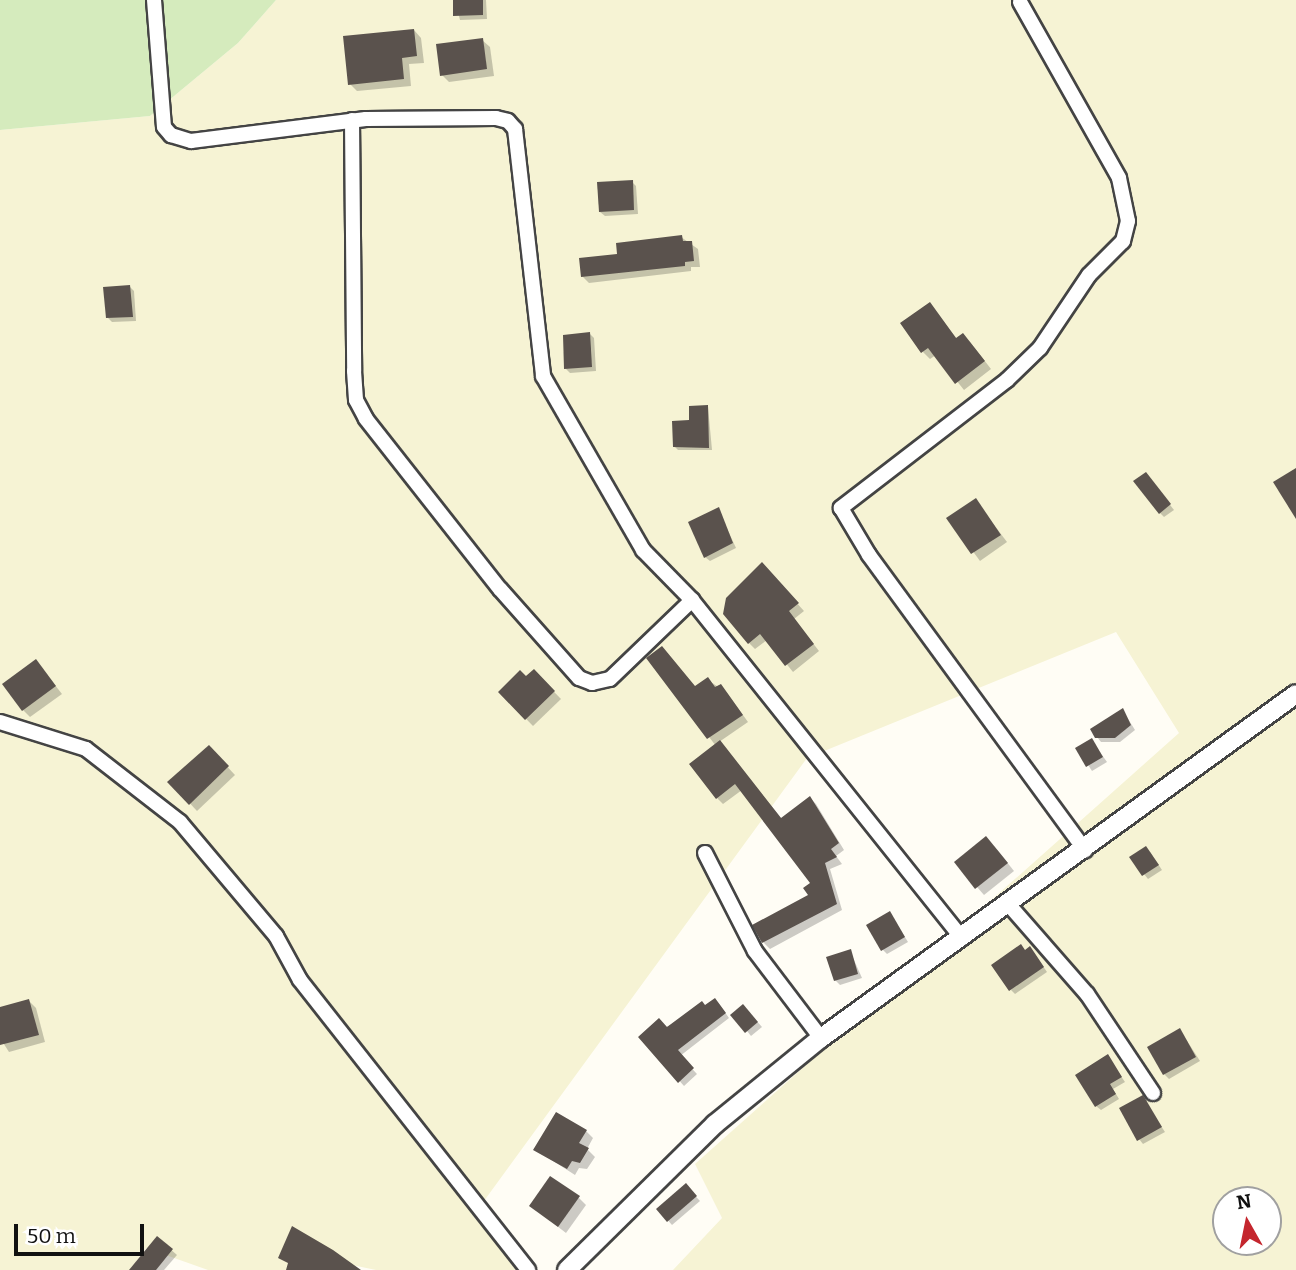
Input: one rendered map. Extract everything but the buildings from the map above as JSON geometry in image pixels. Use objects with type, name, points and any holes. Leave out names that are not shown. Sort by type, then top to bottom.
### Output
[{"type":"street","points":[[154,0],[164,127],[171,135],[191,141],[352,120],[496,118],[508,121],[515,129],[543,376],[643,550],[692,600],[962,938]]},
{"type":"street","points":[[1020,2],[1119,178],[1128,221],[1123,241],[1088,275],[1040,348],[1007,380],[841,508],[869,555],[1085,850]]},
{"type":"street","points":[[352,120],[354,371],[356,400],[366,419],[500,589],[579,678],[592,683],[610,678],[692,600]]},
{"type":"street","points":[[567,1270],[715,1124],[821,1038],[1295,697]]},
{"type":"street","points":[[0,722],[86,749],[180,822],[276,936],[300,980],[528,1270]]},
{"type":"street","points":[[705,853],[755,951],[821,1038]]},
{"type":"street","points":[[1009,905],[1087,993],[1153,1093]]},
{"type":"shaded area","points":[[276,0],[1296,0],[1296,1270],[673,1270],[722,1218],[695,1164],[1179,733],[1116,632],[807,758],[473,1216],[524,1270],[376,1270],[328,1260],[313,1270],[208,1270],[146,1248],[130,1270],[0,1270],[0,130],[150,116],[238,43]]},
{"type":"green space","points":[[0,0],[276,0],[238,43],[150,116],[0,130]]}]
